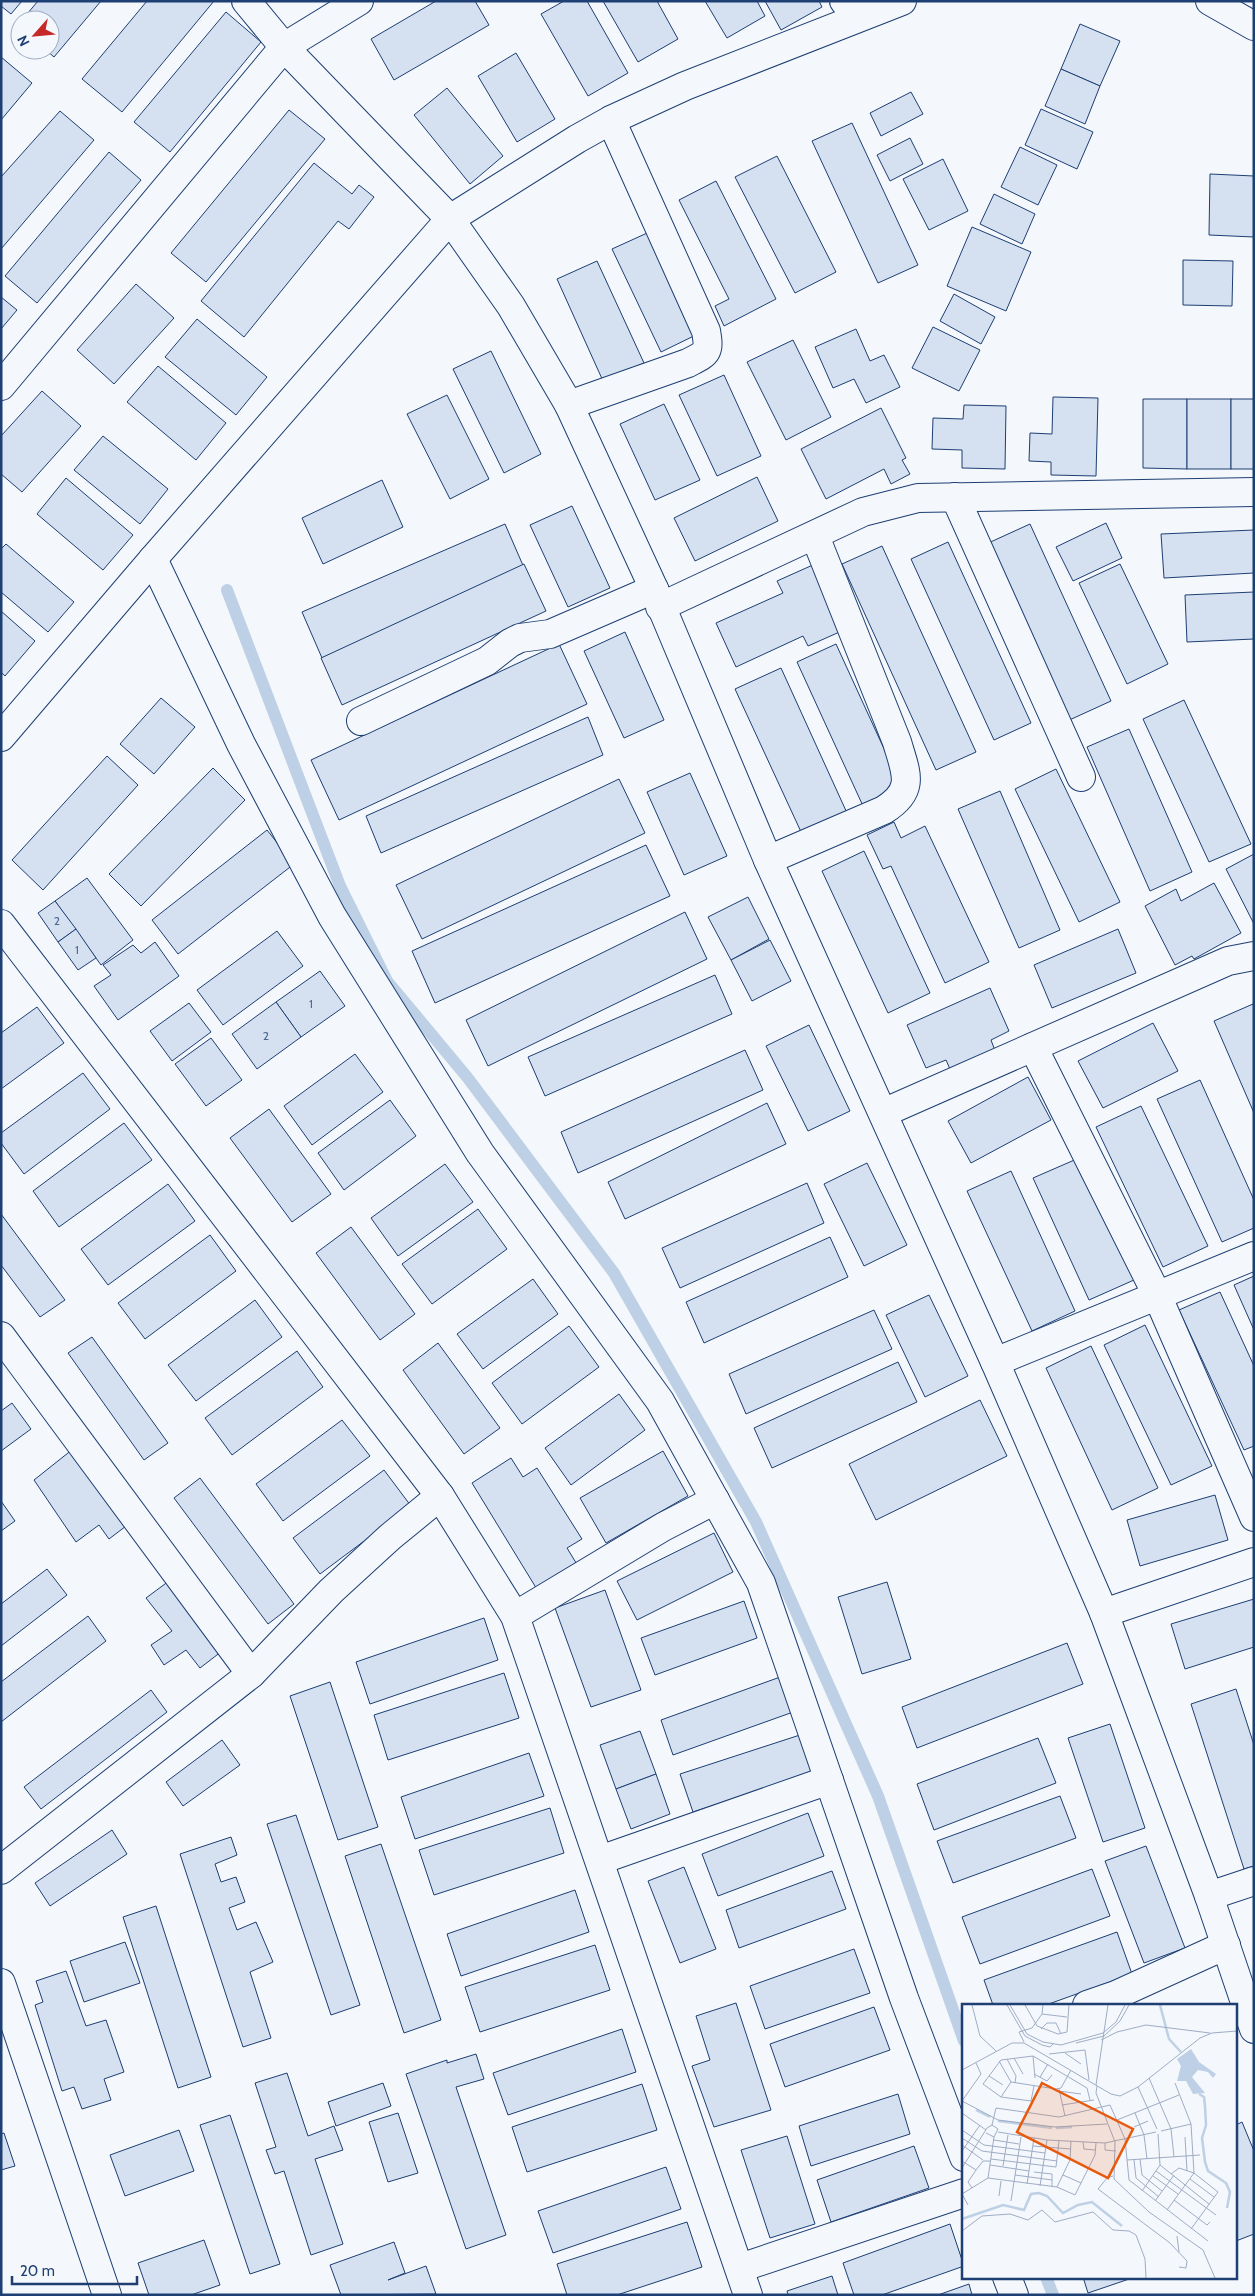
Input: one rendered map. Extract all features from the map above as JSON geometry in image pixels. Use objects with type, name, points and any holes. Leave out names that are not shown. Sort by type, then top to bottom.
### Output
[{"type":"street","points":[[246,1],[284,46],[450,219],[511,306],[569,405],[657,598],[768,860],[995,1362],[1104,1613],[1209,1896],[1254,2030]]},
{"type":"street","points":[[1,386],[284,46],[359,1]]},
{"type":"street","points":[[1,737],[153,559],[450,219],[577,138],[611,120],[851,9],[902,1]]},
{"type":"street","points":[[1210,1],[1254,26]]},
{"type":"street","points":[[569,405],[688,363],[705,354],[709,347],[706,331],[611,120]]},
{"type":"street","points":[[361,721],[487,661],[510,642],[520,638],[550,634],[657,598],[815,536],[863,512],[918,498],[1254,492]]},
{"type":"street","points":[[955,497],[1081,777]]},
{"type":"street","points":[[768,860],[884,810],[898,801],[906,789],[906,776],[897,742],[815,536]]},
{"type":"street","points":[[153,559],[241,744],[332,916],[480,1153],[660,1401],[761,1583],[904,1998],[962,2152]]},
{"type":"street","points":[[1,924],[440,1496],[515,1616],[748,2295]]},
{"type":"street","points":[[883,1113],[1228,961],[1254,956]]},
{"type":"street","points":[[1034,1047],[1157,1295],[1254,1518]]},
{"type":"street","points":[[995,1362],[1254,1256]]},
{"type":"street","points":[[1,1336],[251,1674]]},
{"type":"street","points":[[1,1870],[251,1674],[331,1591],[390,1537],[440,1496]]},
{"type":"street","points":[[515,1616],[663,1527],[715,1500]]},
{"type":"street","points":[[1104,1613],[1254,1562]]},
{"type":"street","points":[[600,1860],[829,1780]]},
{"type":"street","points":[[1209,1896],[1254,1881]]},
{"type":"street","points":[[1090,2004],[1124,1991],[1226,1945]]},
{"type":"street","points":[[1,1983],[107,2295]]},
{"type":"street","points":[[740,2268],[962,2194]]},
{"type":"street","points":[[1008,2278],[1014,2295]]},
{"type":"building","points":[[1,1],[22,1],[14,10],[10,10],[10,13],[1,6]]},
{"type":"building","points":[[38,1],[101,1],[60,50],[60,10],[30,10]]},
{"type":"building","points":[[147,1],[214,1],[122,112],[82,79]]},
{"type":"building","points":[[436,1],[475,1],[489,25],[394,80],[371,39]]},
{"type":"building","points":[[564,1],[587,1],[628,73],[588,96],[541,14]]},
{"type":"building","points":[[603,1],[657,1],[678,39],[638,62]]},
{"type":"building","points":[[705,1],[757,1],[765,16],[727,38]]},
{"type":"building","points":[[765,1],[819,1],[822,7],[781,30]]},
{"type":"building","points":[[226,12],[261,42],[170,152],[134,122]]},
{"type":"building","points":[[1080,24],[1120,41],[1100,86],[1061,69]]},
{"type":"building","points":[[516,53],[555,119],[517,142],[478,76]]},
{"type":"building","points":[[1,57],[32,83],[1,120]]},
{"type":"building","points":[[1061,69],[1100,86],[1085,124],[1045,106]]},
{"type":"building","points":[[447,88],[503,156],[470,184],[414,115]]},
{"type":"building","points":[[911,92],[923,114],[881,136],[870,113]]},
{"type":"building","points":[[1041,109],[1093,132],[1077,169],[1025,145]]},
{"type":"building","points":[[289,110],[325,139],[206,282],[171,253]]},
{"type":"building","points":[[60,111],[94,140],[1,249],[1,177]]},
{"type":"building","points":[[852,123],[918,265],[878,283],[812,141]]},
{"type":"building","points":[[910,138],[923,164],[890,181],[877,155]]},
{"type":"building","points":[[1020,147],[1057,165],[1038,205],[1001,187]]},
{"type":"building","points":[[109,152],[141,180],[37,303],[5,276]]},
{"type":"building","points":[[777,156],[836,272],[795,293],[735,177]]},
{"type":"building","points":[[943,159],[968,211],[929,230],[903,179]]},
{"type":"building","points":[[314,163],[352,194],[359,185],[374,197],[349,229],[338,221],[244,337],[201,301]]},
{"type":"building","points":[[1210,174],[1254,176],[1254,237],[1209,235]]},
{"type":"building","points":[[716,181],[776,299],[724,326],[715,306],[729,299],[679,200]]},
{"type":"building","points":[[994,194],[1035,214],[1022,244],[980,224]]},
{"type":"building","points":[[972,227],[1031,252],[1006,311],[947,286]]},
{"type":"building","points":[[656,229],[704,331],[661,352],[612,249]]},
{"type":"building","points":[[1183,260],[1233,261],[1232,306],[1183,305]]},
{"type":"building","points":[[597,261],[644,363],[603,381],[557,279]]},
{"type":"building","points":[[136,284],[174,318],[114,384],[77,350]]},
{"type":"building","points":[[954,294],[995,317],[981,344],[940,321]]},
{"type":"building","points":[[1,297],[17,310],[1,329]]},
{"type":"building","points":[[197,319],[267,377],[236,415],[165,357]]},
{"type":"building","points":[[933,327],[980,350],[959,391],[912,368]]},
{"type":"building","points":[[856,329],[870,361],[884,355],[900,387],[866,403],[854,379],[833,388],[815,347]]},
{"type":"building","points":[[793,340],[831,417],[786,440],[747,362]]},
{"type":"building","points":[[491,351],[541,454],[504,473],[453,369]]},
{"type":"building","points":[[158,366],[226,423],[196,460],[127,402]]},
{"type":"building","points":[[724,375],[761,456],[717,476],[679,395]]},
{"type":"building","points":[[42,391],[81,426],[22,492],[1,474],[1,436]]},
{"type":"building","points":[[447,395],[489,479],[450,499],[407,414]]},
{"type":"building","points":[[1053,397],[1098,398],[1096,476],[1051,475],[1051,462],[1029,461],[1030,433],[1052,434]]},
{"type":"building","points":[[1143,399],[1187,399],[1187,469],[1143,468]]},
{"type":"building","points":[[1187,399],[1231,399],[1231,469],[1187,469]]},
{"type":"building","points":[[1231,399],[1254,399],[1254,469],[1231,469]]},
{"type":"building","points":[[664,404],[700,480],[655,500],[620,424]]},
{"type":"building","points":[[964,405],[1006,406],[1005,469],[962,468],[962,450],[932,449],[933,418],[963,419]]},
{"type":"building","points":[[881,408],[906,458],[902,460],[910,474],[891,484],[884,469],[826,499],[801,449]]},
{"type":"building","points":[[103,436],[168,489],[140,524],[74,470]]},
{"type":"building","points":[[757,477],[778,521],[695,561],[674,518]]},
{"type":"building","points":[[66,478],[133,535],[103,570],[37,514]]},
{"type":"building","points":[[382,480],[403,527],[323,564],[302,518]]},
{"type":"building","points":[[572,506],[610,588],[568,607],[530,525]]},
{"type":"building","points":[[1106,523],[1122,558],[1073,581],[1056,547]]},
{"type":"building","points":[[505,524],[525,570],[322,658],[302,612]]},
{"type":"building","points":[[1030,524],[1111,701],[1065,722],[984,545]]},
{"type":"building","points":[[1254,530],[1254,573],[1164,578],[1161,534]]},
{"type":"building","points":[[948,542],[1031,723],[994,740],[911,559]]},
{"type":"building","points":[[6,544],[74,602],[48,632],[1,592],[1,549]]},
{"type":"building","points":[[882,546],[976,752],[936,770],[842,564]]},
{"type":"building","points":[[524,564],[546,611],[342,705],[321,658]]},
{"type":"building","points":[[815,564],[844,630],[808,646],[803,636],[736,667],[716,623],[783,593],[777,581]]},
{"type":"building","points":[[1120,564],[1168,664],[1127,684],[1079,583]]},
{"type":"building","points":[[1254,592],[1254,639],[1187,642],[1185,595]]},
{"type":"building","points":[[1,611],[35,641],[5,676],[1,672]]},
{"type":"building","points":[[625,632],[664,720],[624,738],[584,651]]},
{"type":"building","points":[[559,644],[587,704],[339,820],[311,760]]},
{"type":"building","points":[[836,644],[902,788],[863,806],[797,662]]},
{"type":"building","points":[[781,668],[847,813],[802,834],[735,689]]},
{"type":"building","points":[[161,698],[195,727],[154,774],[120,744]]},
{"type":"building","points":[[1184,700],[1251,844],[1209,862],[1143,719]]},
{"type":"building","points":[[588,717],[603,755],[381,853],[366,816]]},
{"type":"building","points":[[1129,729],[1192,872],[1150,891],[1087,747]]},
{"type":"building","points":[[107,756],[138,785],[43,890],[12,860]]},
{"type":"building","points":[[213,768],[245,800],[141,906],[109,874]]},
{"type":"building","points":[[1056,769],[1120,902],[1079,922],[1015,789]]},
{"type":"building","points":[[690,773],[727,856],[684,875],[647,792]]},
{"type":"building","points":[[619,779],[645,833],[422,939],[396,885]]},
{"type":"building","points":[[1000,791],[1060,930],[1019,948],[958,809]]},
{"type":"building","points":[[894,822],[901,838],[925,826],[989,962],[945,983],[891,866],[883,869],[867,835]]},
{"type":"building","points":[[267,830],[294,864],[178,954],[152,920]]},
{"type":"building","points":[[646,845],[670,896],[435,1003],[412,951]]},
{"type":"building","points":[[864,851],[930,993],[888,1013],[822,871]]},
{"type":"building","points":[[1254,854],[1254,924],[1226,869]]},
{"type":"building","points":[[87,878],[133,940],[101,965],[55,901]]},
{"type":"building","points":[[1214,883],[1241,933],[1194,959],[1192,956],[1175,965],[1145,906],[1176,889],[1181,901]]},
{"type":"building","points":[[748,897],[769,939],[731,960],[708,917]]},
{"type":"building","points":[[55,901],[76,929],[58,942],[38,913]]},
{"type":"building","points":[[685,912],[707,959],[488,1066],[466,1020]]},
{"type":"building","points":[[76,929],[96,958],[78,970],[58,942]]},
{"type":"building","points":[[1118,929],[1136,973],[1052,1008],[1034,965]]},
{"type":"building","points":[[277,931],[303,966],[223,1025],[197,990]]},
{"type":"building","points":[[770,940],[791,981],[752,1001],[731,960]]},
{"type":"building","points":[[155,942],[179,976],[118,1020],[94,986],[111,975],[103,965],[133,945],[141,953]]},
{"type":"building","points":[[320,971],[345,1006],[301,1037],[276,1002]]},
{"type":"building","points":[[715,975],[732,1014],[545,1096],[528,1057]]},
{"type":"building","points":[[990,988],[1009,1031],[991,1040],[997,1056],[953,1076],[946,1060],[926,1068],[907,1025]]},
{"type":"building","points":[[276,1002],[301,1037],[257,1069],[232,1034]]},
{"type":"building","points":[[189,1003],[211,1032],[172,1061],[150,1031]]},
{"type":"building","points":[[1253,1004],[1254,1006],[1254,1113],[1214,1021]]},
{"type":"building","points":[[37,1007],[64,1043],[1,1089],[1,1033]]},
{"type":"building","points":[[1153,1023],[1178,1071],[1103,1108],[1078,1061]]},
{"type":"building","points":[[809,1025],[850,1111],[808,1131],[766,1046]]},
{"type":"building","points":[[211,1038],[242,1080],[206,1106],[175,1064]]},
{"type":"building","points":[[745,1050],[763,1090],[578,1173],[561,1132]]},
{"type":"building","points":[[355,1054],[383,1092],[312,1145],[284,1106]]},
{"type":"building","points":[[83,1073],[110,1109],[24,1174],[1,1143],[1,1133]]},
{"type":"building","points":[[1028,1077],[1051,1120],[971,1163],[948,1121]]},
{"type":"building","points":[[1200,1080],[1254,1200],[1254,1228],[1222,1242],[1157,1099]]},
{"type":"building","points":[[390,1100],[416,1136],[344,1190],[318,1153]]},
{"type":"building","points":[[767,1103],[786,1144],[625,1219],[608,1182]]},
{"type":"building","points":[[1141,1106],[1208,1246],[1163,1267],[1096,1127]]},
{"type":"building","points":[[269,1109],[331,1194],[292,1222],[230,1138]]},
{"type":"building","points":[[124,1123],[152,1160],[59,1227],[33,1191]]},
{"type":"building","points":[[1079,1158],[1134,1280],[1089,1300],[1033,1178]]},
{"type":"building","points":[[867,1163],[907,1245],[864,1266],[824,1184]]},
{"type":"building","points":[[445,1164],[473,1202],[398,1256],[371,1218]]},
{"type":"building","points":[[1011,1171],[1075,1311],[1032,1331],[967,1191]]},
{"type":"building","points":[[807,1183],[824,1223],[680,1288],[662,1248]]},
{"type":"building","points":[[168,1184],[195,1221],[108,1285],[81,1249]]},
{"type":"building","points":[[478,1209],[507,1249],[432,1304],[402,1264]]},
{"type":"building","points":[[1,1214],[65,1300],[40,1317],[1,1265]]},
{"type":"building","points":[[351,1227],[415,1314],[380,1340],[316,1253]]},
{"type":"building","points":[[210,1235],[236,1271],[145,1339],[118,1303]]},
{"type":"building","points":[[830,1237],[848,1277],[704,1343],[686,1302]]},
{"type":"building","points":[[1254,1276],[1254,1330],[1234,1285]]},
{"type":"building","points":[[533,1279],[558,1314],[483,1369],[457,1334]]},
{"type":"building","points":[[1220,1292],[1254,1366],[1254,1446],[1244,1450],[1179,1310]]},
{"type":"building","points":[[929,1295],[968,1376],[925,1397],[886,1315]]},
{"type":"building","points":[[255,1300],[282,1337],[196,1401],[168,1365]]},
{"type":"building","points":[[874,1310],[892,1349],[746,1414],[729,1374]]},
{"type":"building","points":[[1145,1325],[1212,1466],[1171,1485],[1104,1345]]},
{"type":"building","points":[[569,1326],[599,1367],[522,1424],[492,1383]]},
{"type":"building","points":[[92,1337],[168,1443],[144,1460],[68,1353]]},
{"type":"building","points":[[438,1343],[500,1428],[464,1454],[403,1370]]},
{"type":"building","points":[[1091,1346],[1158,1488],[1112,1510],[1046,1368]]},
{"type":"building","points":[[297,1351],[323,1387],[232,1455],[205,1418]]},
{"type":"building","points":[[898,1362],[917,1402],[772,1468],[754,1428]]},
{"type":"building","points":[[619,1394],[645,1430],[571,1485],[545,1448]]},
{"type":"building","points":[[980,1400],[1007,1456],[876,1520],[849,1464]]},
{"type":"building","points":[[12,1403],[31,1429],[1,1451],[1,1411]]},
{"type":"building","points":[[342,1420],[370,1456],[283,1521],[256,1484]]},
{"type":"building","points":[[73,1449],[130,1523],[109,1539],[99,1525],[76,1542],[34,1480]]},
{"type":"building","points":[[663,1451],[688,1496],[606,1543],[580,1498]]},
{"type":"building","points":[[511,1458],[523,1477],[537,1468],[582,1539],[567,1548],[578,1566],[538,1591],[472,1483]]},
{"type":"building","points":[[384,1470],[411,1506],[320,1574],[293,1538]]},
{"type":"building","points":[[200,1478],[294,1604],[268,1624],[174,1498]]},
{"type":"building","points":[[1215,1495],[1228,1540],[1140,1566],[1127,1520]]},
{"type":"building","points":[[1,1501],[15,1521],[1,1531]]},
{"type":"building","points":[[714,1533],[733,1572],[637,1620],[617,1581]]},
{"type":"building","points":[[47,1569],[67,1595],[1,1646],[1,1604]]},
{"type":"building","points":[[173,1578],[226,1648],[200,1668],[186,1650],[164,1665],[151,1645],[172,1631],[146,1598]]},
{"type":"building","points":[[887,1582],[911,1659],[862,1674],[838,1597]]},
{"type":"building","points":[[605,1590],[641,1690],[591,1707],[555,1608]]},
{"type":"building","points":[[1254,1599],[1254,1647],[1185,1669],[1171,1624]]},
{"type":"building","points":[[744,1601],[757,1638],[655,1675],[641,1638]]},
{"type":"building","points":[[88,1616],[106,1641],[1,1722],[1,1682]]},
{"type":"building","points":[[484,1618],[498,1660],[370,1704],[356,1662]]},
{"type":"building","points":[[1067,1643],[1083,1684],[917,1748],[902,1707]]},
{"type":"building","points":[[504,1673],[519,1718],[388,1760],[374,1715]]},
{"type":"building","points":[[783,1676],[796,1711],[673,1755],[661,1720]]},
{"type":"building","points":[[330,1682],[378,1827],[338,1840],[290,1696]]},
{"type":"building","points":[[1236,1689],[1254,1745],[1254,1866],[1244,1869],[1191,1704]]},
{"type":"building","points":[[151,1690],[167,1712],[41,1809],[24,1787]]},
{"type":"building","points":[[1110,1724],[1145,1828],[1103,1842],[1068,1738]]},
{"type":"building","points":[[640,1731],[656,1774],[616,1789],[600,1745]]},
{"type":"building","points":[[803,1734],[815,1772],[693,1812],[680,1774]]},
{"type":"building","points":[[1038,1738],[1056,1783],[934,1830],[917,1784]]},
{"type":"building","points":[[222,1740],[240,1765],[183,1806],[166,1782]]},
{"type":"building","points":[[529,1753],[544,1796],[415,1839],[401,1797]]},
{"type":"building","points":[[656,1774],[670,1814],[631,1829],[616,1789]]},
{"type":"building","points":[[1060,1796],[1076,1838],[953,1883],[937,1841]]},
{"type":"building","points":[[550,1808],[564,1853],[434,1895],[419,1850]]},
{"type":"building","points":[[808,1813],[824,1856],[718,1896],[702,1854]]},
{"type":"building","points":[[296,1815],[360,2005],[331,2015],[267,1824]]},
{"type":"building","points":[[112,1830],[127,1854],[50,1906],[35,1883]]},
{"type":"building","points":[[231,1837],[237,1855],[215,1864],[221,1882],[236,1877],[245,1902],[229,1908],[237,1930],[256,1922],[273,1962],[250,1972],[271,2038],[243,2047],[180,1854]]},
{"type":"building","points":[[381,1844],[441,2020],[404,2033],[345,1856]]},
{"type":"building","points":[[1146,1846],[1185,1948],[1144,1963],[1105,1861]]},
{"type":"building","points":[[684,1867],[716,1949],[680,1963],[648,1881]]},
{"type":"building","points":[[1092,1869],[1110,1916],[980,1964],[962,1917]]},
{"type":"building","points":[[832,1871],[846,1909],[739,1948],[726,1910]]},
{"type":"building","points":[[575,1890],[589,1932],[461,1976],[447,1934]]},
{"type":"building","points":[[156,1906],[211,2077],[178,2088],[123,1917]]},
{"type":"building","points":[[1117,1932],[1132,1974],[1049,2004],[993,2004],[984,1980]]},
{"type":"building","points":[[125,1942],[140,1983],[84,2002],[70,1961]]},
{"type":"building","points":[[595,1945],[610,1990],[480,2032],[465,1987]]},
{"type":"building","points":[[854,1949],[870,1993],[765,2029],[750,1986]]},
{"type":"building","points":[[66,1971],[86,2026],[106,2020],[124,2072],[104,2079],[111,2100],[82,2109],[74,2087],[62,2091],[35,2005],[43,2002],[36,1981]]},
{"type":"building","points":[[736,2003],[771,2110],[714,2127],[692,2066],[710,2060],[696,2016]]},
{"type":"building","points":[[874,2007],[890,2050],[785,2087],[770,2044]]},
{"type":"building","points":[[622,2029],[636,2072],[508,2115],[493,2073]]},
{"type":"building","points":[[476,2054],[484,2079],[456,2087],[506,2235],[466,2249],[406,2074],[447,2060],[447,2063]]},
{"type":"building","points":[[287,2073],[308,2136],[334,2126],[343,2150],[315,2159],[343,2244],[311,2255],[284,2171],[275,2174],[266,2150],[276,2147],[255,2083]]},
{"type":"building","points":[[383,2083],[391,2106],[336,2126],[328,2102]]},
{"type":"building","points":[[642,2084],[657,2130],[527,2172],[512,2127]]},
{"type":"building","points":[[898,2094],[910,2134],[811,2166],[799,2126]]},
{"type":"building","points":[[398,2113],[418,2173],[388,2182],[369,2122]]},
{"type":"building","points":[[230,2115],[280,2264],[250,2274],[200,2125]]},
{"type":"building","points":[[1242,2122],[1254,2151],[1254,2234],[1238,2240],[1238,2124]]},
{"type":"building","points":[[179,2130],[194,2171],[125,2196],[110,2155]]},
{"type":"building","points":[[4,2133],[15,2166],[1,2170],[1,2134]]},
{"type":"building","points":[[787,2136],[815,2224],[770,2238],[741,2150]]},
{"type":"building","points":[[914,2146],[929,2188],[831,2222],[817,2180]]},
{"type":"building","points":[[666,2167],[681,2209],[553,2253],[538,2211]]},
{"type":"building","points":[[687,2222],[702,2267],[617,2295],[567,2295],[557,2264]]},
{"type":"building","points":[[950,2224],[962,2260],[962,2267],[882,2295],[854,2295],[843,2263]]},
{"type":"building","points":[[204,2240],[220,2285],[191,2295],[149,2295],[138,2263]]},
{"type":"building","points":[[394,2242],[405,2273],[388,2280],[426,2266],[436,2294],[341,2295],[330,2265]]},
{"type":"building","points":[[832,2276],[838,2295],[788,2295],[787,2291]]},
{"type":"building","points":[[1083,2278],[1132,2278],[1088,2293]]},
{"type":"building","points":[[969,2284],[972,2295],[938,2295]]},
{"type":"waterway","points":[[227,590],[340,886],[387,981],[467,1077],[614,1273],[756,1522],[878,1796],[962,2035]]},
{"type":"waterway","points":[[1046,2278],[1053,2295]]}]
